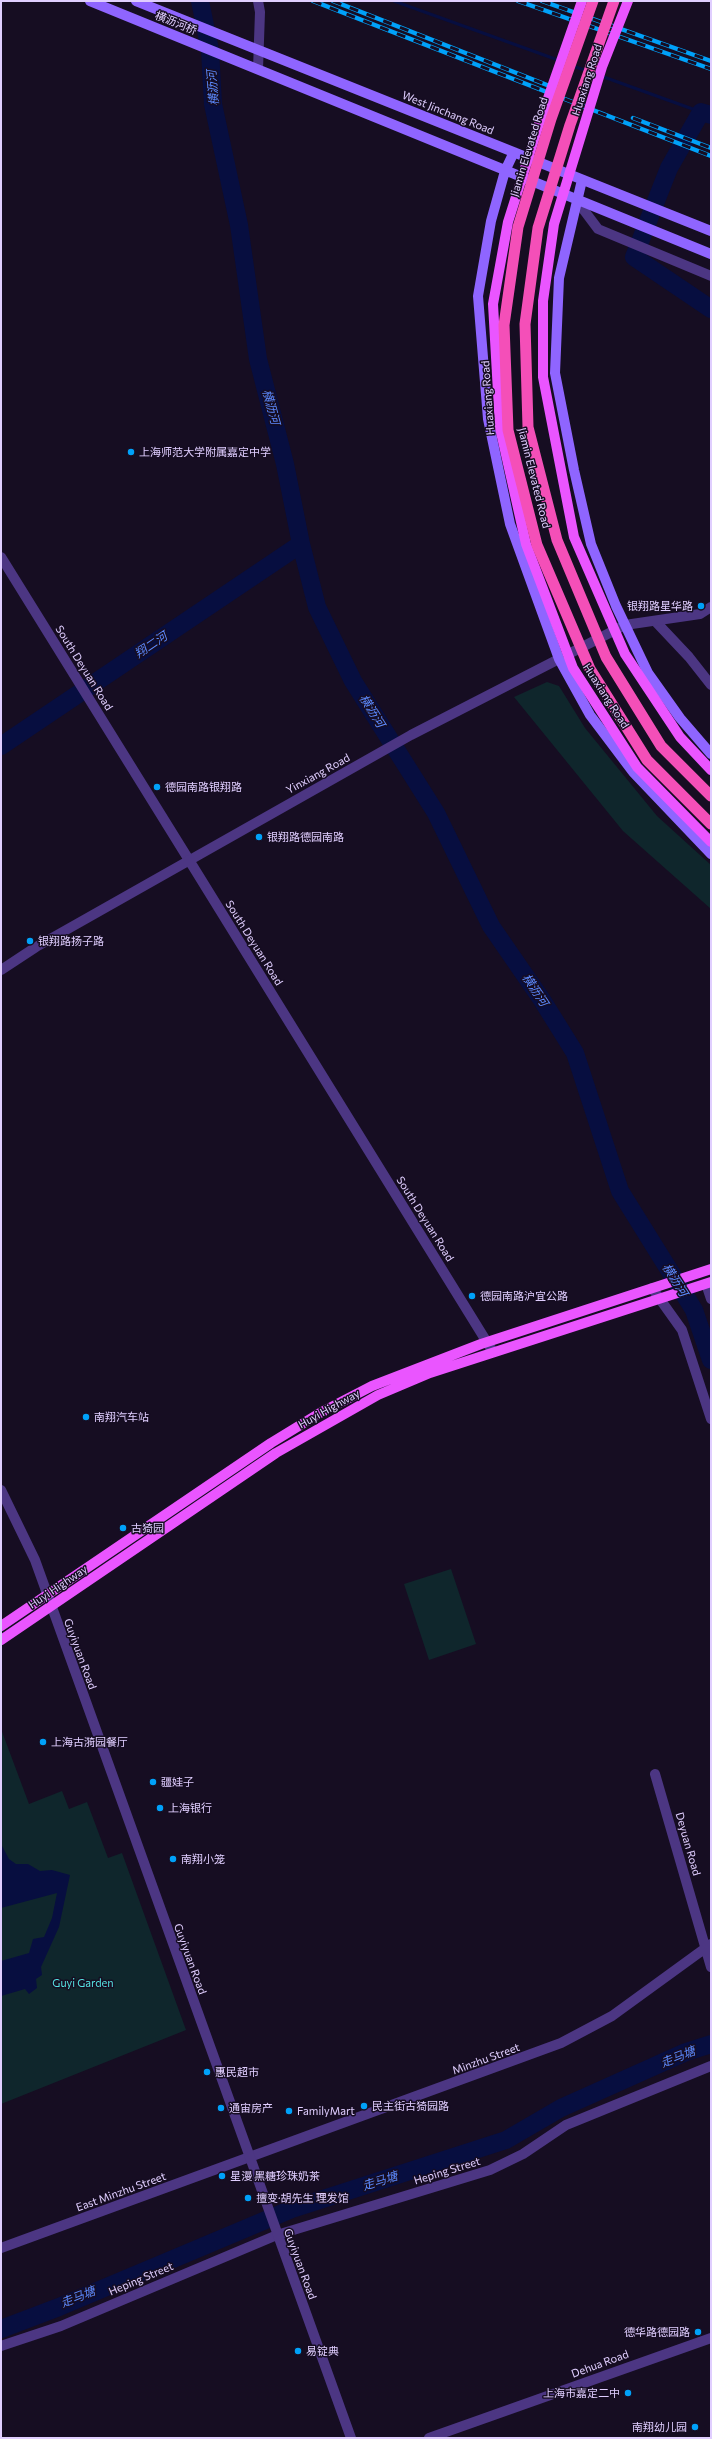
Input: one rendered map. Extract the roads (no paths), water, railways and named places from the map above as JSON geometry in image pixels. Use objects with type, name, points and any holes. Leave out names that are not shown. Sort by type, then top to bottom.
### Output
[{"type":"highway","name":"Jiamin Elevated Road","points":[[593,1],[551,119],[518,227],[504,325],[508,430],[537,545],[590,669],[647,760],[711,824]]},
{"type":"highway","name":"Jiamin Elevated Road","points":[[614,1],[570,125],[538,228],[525,324],[528,426],[558,540],[606,657],[661,746],[711,796]]},
{"type":"main road","name":"横沥河桥","points":[[90,1],[255,68]]},
{"type":"main road","name":"横沥河桥","points":[[136,1],[248,46]]},
{"type":"main road","name":"Huaxiang Road","points":[[582,1],[538,127],[508,222],[493,304],[500,428],[526,544],[573,668],[637,767],[711,842]]},
{"type":"main road","name":"Huaxiang Road","points":[[628,1],[602,67],[554,224],[543,301],[543,377],[551,429],[574,536],[625,654],[680,737],[711,770]]},
{"type":"main road","name":"West Jinchang Road","points":[[248,46],[711,231]]},
{"type":"main road","points":[[255,68],[577,201],[711,254]]},
{"type":"main road","points":[[514,152],[506,171],[491,221],[478,296],[488,419],[510,524],[559,659],[590,715],[632,772],[711,854]]},
{"type":"main road","points":[[582,180],[559,278],[555,373],[592,544],[616,606],[648,672],[680,718],[711,754]]},
{"type":"main road","name":"Huyi Highway","points":[[1,1626],[270,1443],[320,1413],[372,1386],[426,1364],[487,1342],[711,1269]]},
{"type":"main road","name":"Huyi Highway","points":[[1,1640],[276,1453],[326,1423],[378,1395],[430,1373],[705,1284]]},
{"type":"street","points":[[255,68],[258,50],[258,1]]},
{"type":"street","points":[[577,201],[598,229],[711,276]]},
{"type":"street","name":"South Deyuan Road","points":[[1,557],[487,1342]]},
{"type":"street","name":"Yinxiang Road","points":[[1,970],[36,947],[411,736],[625,624],[656,622],[700,614],[711,607]]},
{"type":"street","points":[[656,622],[689,657],[711,685]]},
{"type":"street","points":[[705,1284],[711,1299]]},
{"type":"street","points":[[652,1288],[661,1298],[682,1330],[711,1419]]},
{"type":"street","points":[[487,1342],[493,1352]]},
{"type":"street","name":"Guyiyuan Road","points":[[1,1490],[35,1560],[46,1595],[268,2212],[351,2438]]},
{"type":"street","name":"Deyuan Road","points":[[655,1774],[708,1946],[711,1967]]},
{"type":"street","name":"Minzhu Street","points":[[249,2159],[574,2037],[612,2016],[708,1946]]},
{"type":"street","name":"Heping Street","points":[[1,2346],[61,2326],[276,2232],[490,2170],[523,2154],[566,2125],[711,2066]]},
{"type":"street","name":"East Minzhu Street","points":[[1,2248],[249,2159]]},
{"type":"street","name":"Dehua Road","points":[[429,2438],[711,2338]]},
{"type":"waterway","name":"横沥河","points":[[200,1],[210,50],[213,104],[239,225],[258,359],[285,464],[301,544],[317,607],[353,681],[436,813],[491,926],[542,1000],[575,1053],[620,1191],[694,1310],[711,1360]]},
{"type":"waterway","points":[[394,1],[558,60]]},
{"type":"waterway","points":[[573,66],[587,71]]},
{"type":"waterway","points":[[601,76],[701,112]]},
{"type":"waterway","points":[[711,115],[701,112],[669,168],[634,257],[711,309]]},
{"type":"waterway","name":"翔二河","points":[[1,746],[301,544]]},
{"type":"waterway","name":"走马塘","points":[[1,2329],[59,2307],[292,2209],[506,2140],[561,2108],[686,2052],[711,2044]]},
{"type":"railway","points":[[313,1],[711,156]]},
{"type":"railway","points":[[333,1],[547,85]]},
{"type":"railway","points":[[518,1],[711,69]]},
{"type":"railway","points":[[542,1],[711,61]]},
{"type":"railway","points":[[633,118],[711,148]]},
{"type":"place","name":"上海师范大学附属嘉定中学","points":[[131,452]]},
{"type":"place","name":"银翔路星华路","points":[[701,606]]},
{"type":"place","name":"德园南路银翔路","points":[[157,787]]},
{"type":"place","name":"银翔路德园南路","points":[[259,837]]},
{"type":"place","name":"银翔路扬子路","points":[[30,941]]},
{"type":"place","name":"德园南路沪宜公路","points":[[472,1296]]},
{"type":"place","name":"南翔汽车站","points":[[86,1417]]},
{"type":"place","name":"古猗园","points":[[123,1528]]},
{"type":"place","name":"上海古漪园餐厅","points":[[43,1742]]},
{"type":"place","name":"疆娃子","points":[[153,1782]]},
{"type":"place","name":"上海银行","points":[[160,1808]]},
{"type":"place","name":"南翔小笼","points":[[173,1859]]},
{"type":"place","name":"惠民超市","points":[[207,2072]]},
{"type":"place","name":"民主街古猗园路","points":[[364,2106]]},
{"type":"place","name":"通宙房产","points":[[221,2108]]},
{"type":"place","name":"FamilyMart","points":[[289,2111]]},
{"type":"place","name":"星漫 黑糖珍珠奶茶","points":[[222,2176]]},
{"type":"place","name":"擅变·胡先生 理发馆","points":[[248,2198]]},
{"type":"place","name":"德华路德园路","points":[[698,2332]]},
{"type":"place","name":"易锭典","points":[[298,2351]]},
{"type":"place","name":"上海市嘉定二中","points":[[628,2393]]},
{"type":"place","name":"南翔幼儿园","points":[[695,2427]]},
{"type":"park label","name":"Guyi Garden","points":[[83,1983]]}]
